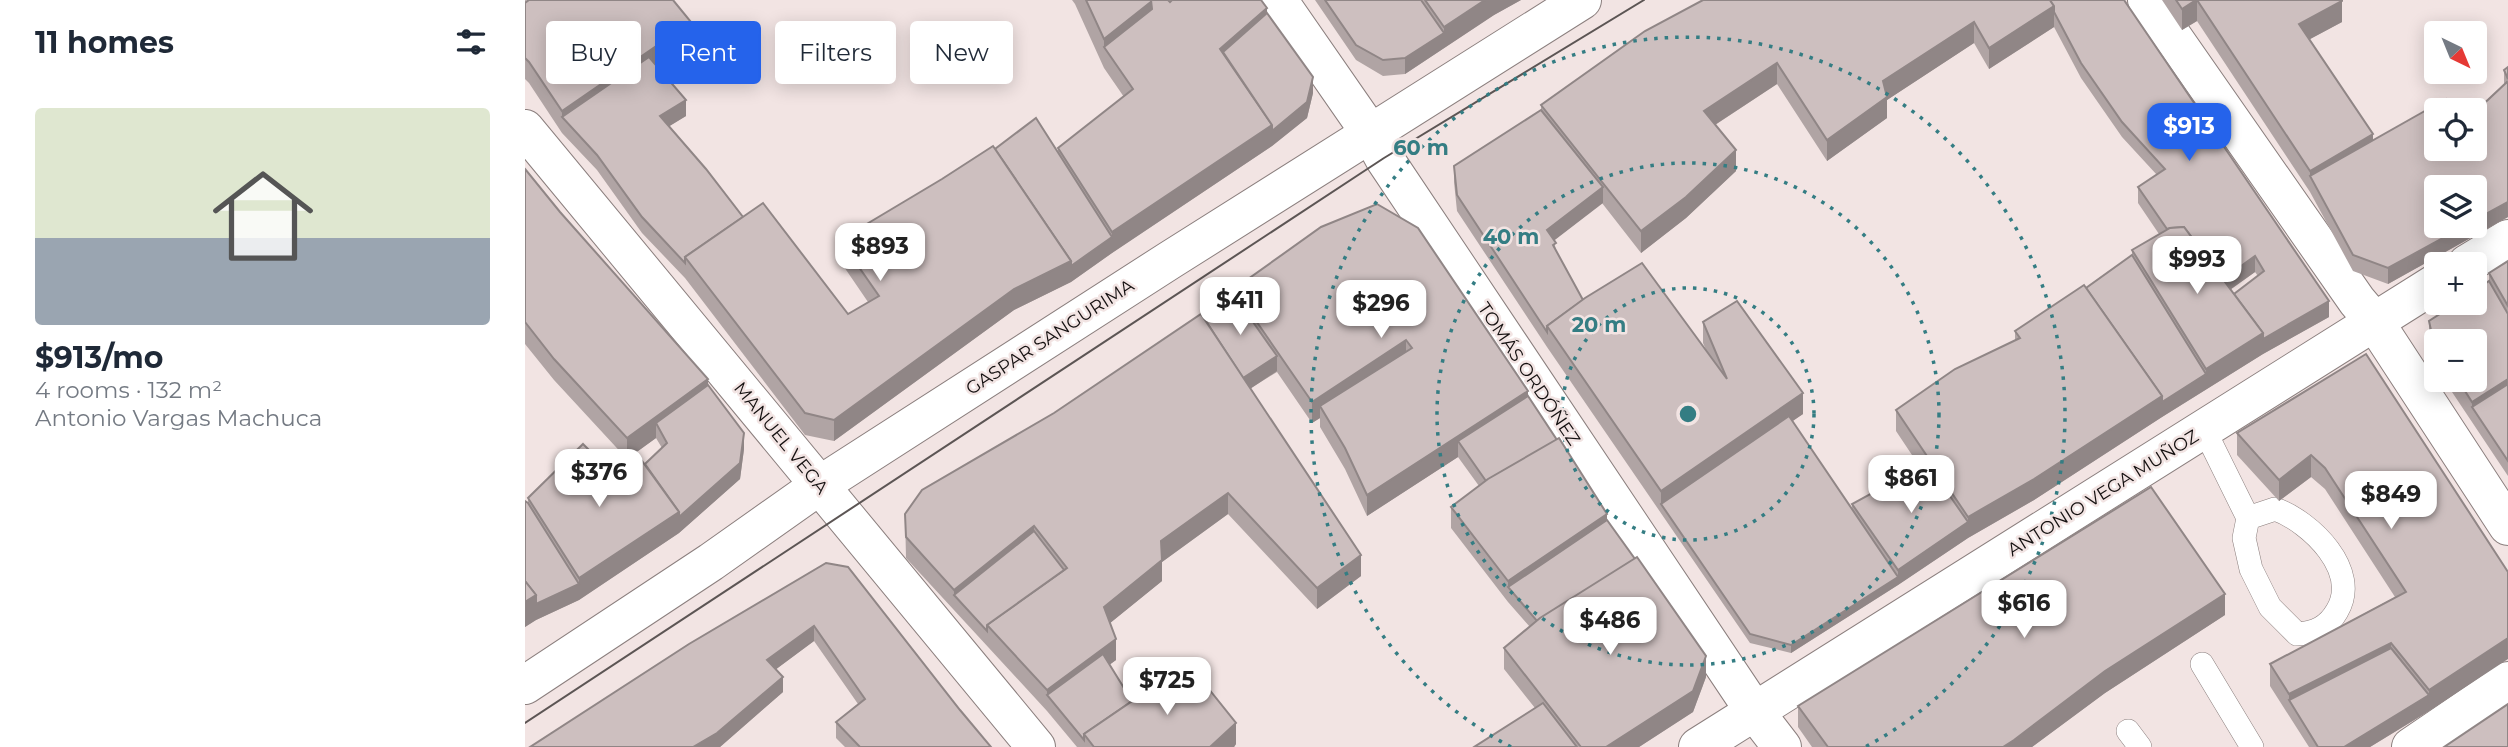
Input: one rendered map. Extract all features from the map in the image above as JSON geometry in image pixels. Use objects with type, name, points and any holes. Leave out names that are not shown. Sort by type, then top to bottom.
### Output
[{"type":"street","name":"TOMÁS ORDÓÑEZ","points":[[1278,0],[1371,134],[1384,158],[1755,712],[1782,747]]},
{"type":"street","name":"GASPAR SANGURIMA","points":[[525,685],[711,562],[820,485],[1582,0]]},
{"type":"street","points":[[2147,0],[2357,301],[2374,321],[2508,526]]},
{"type":"street","name":"MANUEL VEGA","points":[[525,129],[1036,747]]},
{"type":"street","points":[[2487,252],[2508,239]]},
{"type":"street","name":"ANTONIO VEGA MUÑOZ","points":[[1698,747],[2424,291]]},
{"type":"street","points":[[2411,747],[2508,681]]},
{"type":"lane","points":[[2204,429],[2248,518],[2244,538],[2251,569],[2270,607],[2297,634],[2314,633],[2332,620],[2344,599],[2341,572],[2321,540],[2293,515],[2275,509],[2248,518]]},
{"type":"lane","points":[[2202,664],[2252,747]]},
{"type":"building","points":[[529,0],[673,0],[690,21],[655,21],[655,47],[641,56],[641,21],[546,21],[546,84],[601,84],[562,111],[525,58],[525,3]]},
{"type":"building","points":[[1086,0],[1151,0],[1152,1],[1104,39]]},
{"type":"building","points":[[1151,0],[1261,0],[1267,8],[1220,49],[1272,125],[1112,232],[1058,148],[1133,89],[1104,47],[1152,9]]},
{"type":"building","points":[[1325,0],[1421,0],[1444,33],[1405,58],[1383,60],[1356,45]]},
{"type":"building","points":[[1425,0],[1485,0],[1444,27]]},
{"type":"building","points":[[1703,0],[2050,0],[2054,6],[1989,48],[1974,22],[1883,81],[1887,97],[1827,140],[1777,63],[1704,111],[1736,150],[1686,197],[1641,231],[1541,105],[1645,31]]},
{"type":"building","points":[[2050,0],[2124,0],[2329,301],[2263,339],[2263,333],[2234,294],[2264,271],[2255,256],[2223,279],[2184,227],[2167,229],[2138,187],[2165,169],[2122,122],[2081,63]]},
{"type":"building","points":[[2176,0],[2196,0],[2182,9]]},
{"type":"building","points":[[2197,0],[2342,0],[2299,24],[2373,134],[2310,171]]},
{"type":"building","points":[[1267,13],[1313,77],[1307,102],[1272,131],[1272,125],[1223,52]]},
{"type":"building","points":[[649,57],[655,64],[655,84],[672,84],[686,100],[660,116],[743,217],[685,257],[685,263],[642,217],[597,155],[562,117],[610,84],[641,84],[641,63]]},
{"type":"building","points":[[2507,82],[2508,202],[2487,213],[2487,175],[2424,175],[2424,238],[2443,238],[2388,268],[2353,255],[2310,176],[2424,111],[2424,161],[2487,161],[2487,101]]},
{"type":"building","points":[[1541,110],[1603,187],[1547,230],[1583,300],[1547,326],[1547,332],[1457,195],[1454,166]]},
{"type":"building","points":[[1036,118],[1112,237],[1071,266],[1071,261],[995,149]]},
{"type":"building","points":[[993,146],[1071,261],[1014,289],[834,420],[805,413],[685,257],[763,203],[848,314],[879,296],[840,240]]},
{"type":"building","points":[[525,169],[708,379],[627,438],[554,359],[525,322]]},
{"type":"building","points":[[1377,204],[1418,228],[1528,391],[1367,495],[1345,448],[1320,406],[1412,348],[1406,340],[1312,402],[1234,289],[1321,227]]},
{"type":"building","points":[[2184,227],[2263,333],[2206,369],[2132,250],[2170,228]]},
{"type":"building","points":[[2132,255],[2206,374],[2162,402],[2162,396],[2086,288]]},
{"type":"building","points":[[2508,261],[2508,306],[2489,273]]},
{"type":"building","points":[[1642,263],[1727,379],[1703,322],[1737,301],[1803,393],[1661,491],[1547,326],[1585,298]]},
{"type":"building","points":[[2489,281],[2508,314],[2508,379],[2472,402],[2466,392],[2487,392],[2487,329],[2431,329],[2429,321],[2438,315],[2487,315]]},
{"type":"building","points":[[2084,285],[2162,396],[2034,479],[1968,517],[1896,410],[1955,369],[2020,338],[2015,331]]},
{"type":"building","points":[[1234,295],[1277,356],[1243,378],[1204,318]]},
{"type":"building","points":[[1201,314],[1361,555],[1317,588],[1228,493],[1161,541],[1162,560],[1104,607],[1116,639],[1047,690],[987,625],[1067,568],[1034,526],[954,590],[906,537],[905,514],[922,490],[1054,413]]},
{"type":"building","points":[[2366,354],[2508,572],[2508,638],[2429,690],[2391,643],[2289,694],[2270,664],[2406,592],[2325,468],[2311,455],[2279,480],[2237,433]]},
{"type":"building","points":[[2508,384],[2508,461],[2472,407]]},
{"type":"building","points":[[708,385],[744,433],[740,463],[679,517],[679,512],[645,464],[667,443],[656,423]]},
{"type":"building","points":[[1528,396],[1557,440],[1486,481],[1458,441]]},
{"type":"building","points":[[1789,416],[1898,577],[1791,645],[1750,634],[1661,504]]},
{"type":"building","points":[[1559,438],[1607,514],[1508,581],[1451,507],[1488,479]]},
{"type":"building","points":[[583,444],[618,479],[642,461],[679,512],[579,578],[528,498]]},
{"type":"building","points":[[1927,463],[1968,522],[1898,570],[1852,504]]},
{"type":"building","points":[[2151,487],[2225,594],[2105,671],[2003,747],[1828,747],[1798,706]]},
{"type":"building","points":[[525,501],[579,584],[536,604],[536,595],[525,581]]},
{"type":"building","points":[[1607,520],[1635,559],[1537,621],[1508,587]]},
{"type":"building","points":[[1034,531],[1064,570],[987,625],[987,631],[954,595]]},
{"type":"building","points":[[1637,557],[1706,656],[1693,691],[1606,747],[1581,747],[1504,648],[1540,618]]},
{"type":"building","points":[[826,563],[848,567],[991,747],[860,747],[836,722],[865,699],[814,626],[767,660],[783,677],[717,733],[693,747],[530,747],[689,644]]},
{"type":"building","points":[[525,581],[536,595],[525,602]]},
{"type":"building","points":[[2391,648],[2429,695],[2344,747],[2318,747],[2289,700]]},
{"type":"building","points":[[1103,654],[1132,701],[1084,734],[1084,740],[1047,695]]},
{"type":"building","points":[[1188,663],[1236,723],[1210,747],[1094,747],[1084,734]]},
{"type":"building","points":[[1543,703],[1577,747],[1474,747]]},
{"type":"building","points":[[2508,704],[2508,747],[2444,747]]},
{"type":"tram line","points":[[525,723],[1384,158],[1644,0]]}]
